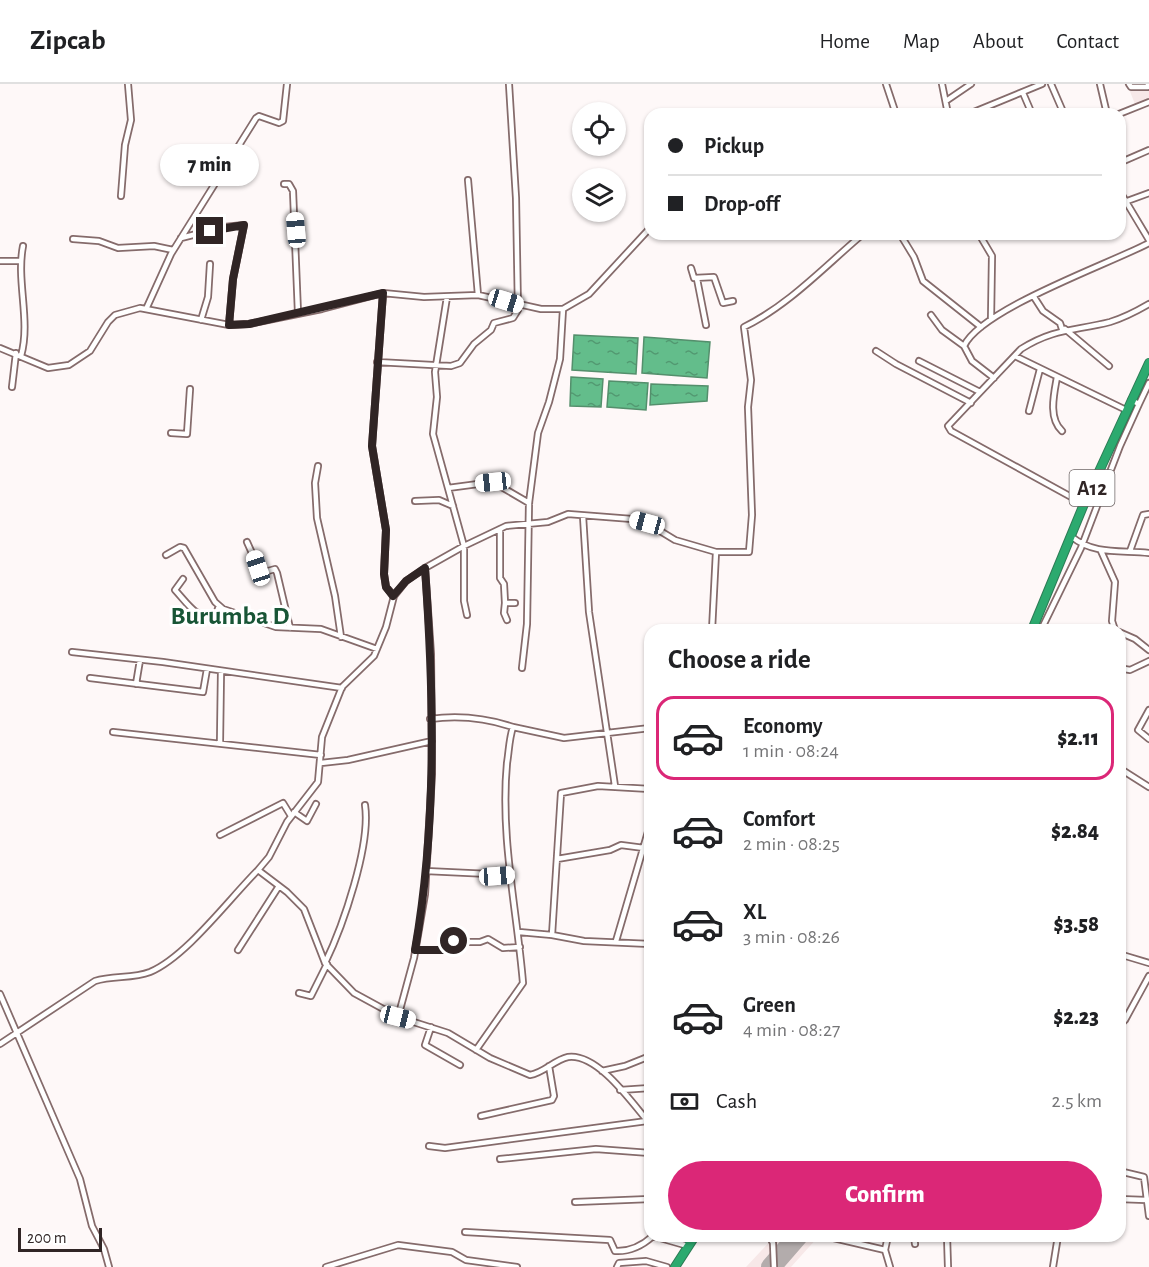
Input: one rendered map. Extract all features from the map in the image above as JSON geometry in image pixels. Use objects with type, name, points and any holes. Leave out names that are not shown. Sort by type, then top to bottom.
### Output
[{"type":"highway","name":"A12","points":[[1034,624],[1084,504],[1136,402],[1149,363]]},
{"type":"highway","points":[[675,1267],[691,1242]]},
{"type":"street","points":[[121,196],[125,145],[132,118],[128,84]]},
{"type":"street","points":[[147,307],[173,250],[256,118],[259,116],[279,123],[283,122],[287,84]]},
{"type":"street","points":[[377,362],[451,366],[460,363],[474,344],[491,330],[494,323],[513,318],[519,305],[509,84]]},
{"type":"street","points":[[886,84],[894,108]]},
{"type":"street","points":[[942,84],[947,108]]},
{"type":"street","points":[[946,101],[971,84]]},
{"type":"street","points":[[984,108],[1042,84]]},
{"type":"street","points":[[1052,84],[1062,108]]},
{"type":"street","points":[[1100,84],[1106,108]]},
{"type":"street","points":[[1129,84],[1135,88],[1148,87],[1148,84]]},
{"type":"street","points":[[1023,93],[1029,108]]},
{"type":"street","points":[[1126,111],[1149,102]]},
{"type":"street","points":[[1126,160],[1149,150]]},
{"type":"street","points":[[468,180],[478,295]]},
{"type":"street","points":[[284,184],[289,184],[293,191],[298,313]]},
{"type":"street","points":[[1126,201],[1149,193]]},
{"type":"street","points":[[964,346],[981,327],[992,319],[1149,242],[1126,208]]},
{"type":"street","points":[[181,238],[224,227],[244,225],[233,279],[229,325]]},
{"type":"street","points":[[0,348],[48,368],[69,365],[90,351],[115,315],[147,307],[229,325],[249,324],[383,293],[447,297],[478,295],[541,309],[563,309],[589,294],[644,234]]},
{"type":"street","points":[[73,239],[99,241],[118,248],[154,246],[173,250]]},
{"type":"street","points":[[0,1044],[16,1036],[95,981],[111,977],[141,975],[165,965],[258,870],[269,857],[293,814],[318,782],[322,737],[342,688],[364,669],[377,649],[393,596],[406,581],[425,568],[500,529],[548,522],[563,514],[632,519],[647,523],[675,540],[716,552],[747,552],[750,548],[748,407],[751,380],[744,327],[784,302],[856,240]]},
{"type":"street","points":[[904,240],[914,257],[923,281],[981,327]]},
{"type":"street","points":[[983,240],[992,256],[992,319]]},
{"type":"street","points":[[12,387],[24,330],[20,261],[23,246]]},
{"type":"street","points":[[0,261],[20,261]]},
{"type":"street","points":[[201,320],[208,297],[210,264]]},
{"type":"street","points":[[691,268],[694,278],[697,279],[706,325]]},
{"type":"street","points":[[697,279],[714,277],[723,303],[733,301]]},
{"type":"street","points":[[383,293],[372,456],[386,530],[384,574],[386,587],[393,596]]},
{"type":"street","points":[[447,297],[436,364],[437,392],[433,437],[464,546],[464,601],[467,615]]},
{"type":"street","points":[[1034,297],[1043,311],[1109,366]]},
{"type":"street","points":[[1084,504],[951,431],[948,426],[1015,356],[1035,340],[1064,329],[1111,322],[1149,304]]},
{"type":"street","points":[[522,668],[527,624],[529,503],[538,433],[549,402],[560,358],[563,309]]},
{"type":"street","points":[[931,315],[942,330],[964,346],[972,361],[994,378]]},
{"type":"street","points":[[876,351],[896,364],[971,403]]},
{"type":"street","points":[[1015,356],[1124,409]]},
{"type":"street","points":[[919,361],[980,392]]},
{"type":"street","points":[[1029,411],[1040,369]]},
{"type":"street","points":[[1057,377],[1053,407],[1056,425],[1062,431]]},
{"type":"street","points":[[1044,624],[1082,546],[1136,402],[1149,383]]},
{"type":"street","points":[[171,434],[187,434],[190,388]]},
{"type":"street","points":[[1098,475],[1096,470],[1124,409],[1130,399],[1136,402]]},
{"type":"street","points":[[318,466],[315,483],[317,518],[334,588],[341,637]]},
{"type":"street","points":[[433,500],[449,491],[493,482],[529,503]]},
{"type":"street","points":[[415,501],[433,500],[453,506]]},
{"type":"street","points":[[1130,550],[1143,515],[1149,514]]},
{"type":"street","points":[[583,516],[589,612],[615,786]]},
{"type":"street","points":[[500,529],[500,578],[504,584],[506,603],[504,613],[507,620]]},
{"type":"street","points":[[1072,537],[1082,546],[1100,551],[1130,550],[1149,553]]},
{"type":"street","points":[[247,542],[261,573],[275,569],[290,627]]},
{"type":"street","points":[[166,555],[183,547],[219,606],[263,623],[321,629],[377,649]]},
{"type":"street","points":[[1101,551],[1115,582],[1114,624]]},
{"type":"street","points":[[712,624],[716,552]]},
{"type":"street","points":[[398,1017],[415,950],[425,894],[432,741],[431,654],[425,568]]},
{"type":"street","points":[[183,579],[175,590],[193,611],[202,617],[214,618],[219,606]]},
{"type":"street","points":[[506,603],[515,603]]},
{"type":"street","points":[[1126,635],[1149,650]]},
{"type":"street","points":[[72,652],[342,688]]},
{"type":"street","points":[[136,684],[140,660]]},
{"type":"street","points":[[1126,669],[1131,670],[1149,661]]},
{"type":"street","points":[[90,678],[203,692],[207,669]]},
{"type":"street","points":[[220,742],[221,671]]},
{"type":"street","points":[[1149,710],[1138,730],[1149,739]]},
{"type":"street","points":[[430,719],[464,717],[490,720],[564,738],[644,729]]},
{"type":"street","points":[[476,1050],[523,985],[504,792],[509,737],[513,727]]},
{"type":"street","points":[[113,732],[220,742],[321,755]]},
{"type":"street","points":[[321,764],[432,741]]},
{"type":"street","points":[[1126,772],[1149,787]]},
{"type":"street","points":[[552,935],[561,793],[565,790],[615,786],[644,788]]},
{"type":"street","points":[[220,835],[283,802],[293,814],[307,821],[316,804]]},
{"type":"street","points":[[299,993],[311,996],[340,927],[350,897],[365,824],[364,805]]},
{"type":"street","points":[[557,859],[571,859],[621,845],[644,848],[616,941]]},
{"type":"street","points":[[258,870],[304,909],[326,964],[354,993],[398,1017],[459,1039],[476,1050],[530,1075],[561,1059],[585,1058],[602,1071],[644,1117]]},
{"type":"street","points":[[426,871],[511,875]]},
{"type":"street","points":[[238,950],[279,886]]},
{"type":"street","points":[[519,932],[584,941],[644,943]]},
{"type":"street","points":[[415,950],[444,950],[451,942],[488,939],[503,948],[520,947]]},
{"type":"street","points":[[1126,956],[1149,963]]},
{"type":"street","points":[[1126,1018],[1149,976]]},
{"type":"street","points":[[0,994],[16,1036],[80,1179],[92,1226],[104,1249],[109,1267]]},
{"type":"street","points":[[431,1027],[425,1045],[460,1065]]},
{"type":"street","points":[[602,1071],[625,1066],[644,1058]]},
{"type":"street","points":[[481,1116],[552,1100],[554,1096],[549,1066]]},
{"type":"street","points":[[620,1090],[644,1088]]},
{"type":"street","points":[[429,1146],[445,1148],[644,1123]]},
{"type":"street","points":[[500,1159],[596,1149],[644,1153]]},
{"type":"street","points":[[1126,1173],[1144,1177],[1149,1216]]},
{"type":"street","points":[[575,1202],[644,1199]]},
{"type":"street","points":[[1126,1199],[1147,1200]]},
{"type":"street","points":[[465,1232],[610,1240],[615,1251],[627,1252],[648,1242]]},
{"type":"street","points":[[674,1242],[688,1246]]},
{"type":"street","points":[[772,1242],[774,1267]]},
{"type":"street","points":[[851,1242],[885,1250]]},
{"type":"street","points":[[887,1242],[885,1250],[890,1267]]},
{"type":"street","points":[[947,1242],[948,1267]]},
{"type":"street","points":[[1053,1267],[1057,1242]]},
{"type":"street","points":[[326,1267],[398,1245],[451,1252],[466,1260],[516,1267]]},
{"type":"street","points":[[617,1267],[619,1263],[636,1261],[667,1267]]},
{"type":"shaded area","points":[[1127,84],[1149,84],[1149,99],[1135,104]]},
{"type":"shaded area","points":[[769,1242],[814,1242],[791,1267],[746,1267]]},
{"type":"water","points":[[574,335],[638,338],[636,374],[572,370]]},
{"type":"water","points":[[644,337],[710,342],[707,378],[642,373]]},
{"type":"water","points":[[571,377],[603,379],[601,407],[570,406]]},
{"type":"water","points":[[609,381],[648,383],[646,410],[607,407]]},
{"type":"water","points":[[651,384],[708,386],[707,401],[650,405]]},
{"type":"runway","points":[[771,1267],[793,1242]]},
{"type":"district","name":"Burumba D","points":[[230,615]]},
{"type":"route","points":[[210,231],[244,225],[233,279],[229,325],[249,324],[322,309],[383,293],[377,354],[372,456],[376,466],[380,504],[386,530],[384,574],[386,587],[393,596],[406,581],[425,568],[431,654],[432,774],[425,894],[415,950],[445,950],[454,941]]}]
